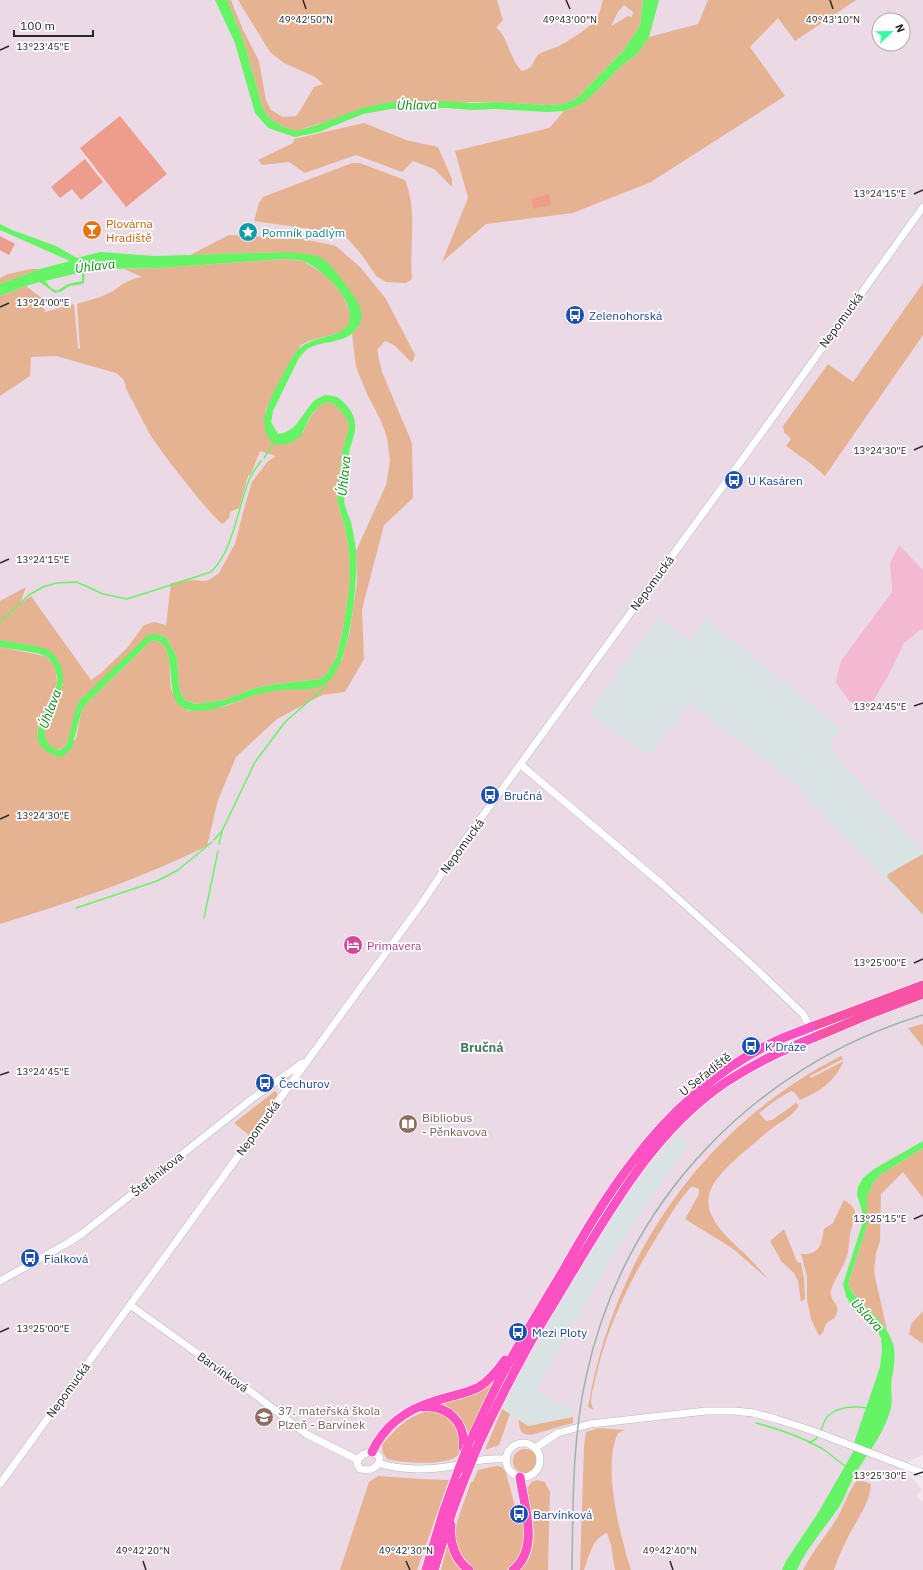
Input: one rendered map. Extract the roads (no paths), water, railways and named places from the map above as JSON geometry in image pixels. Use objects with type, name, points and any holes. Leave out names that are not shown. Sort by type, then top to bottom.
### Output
[{"type":"highway","name":"U Seřadiště","points":[[634,1166],[670,1118],[716,1078],[744,1059],[774,1042],[810,1027]]},
{"type":"highway","name":"U Seřadiště","points":[[634,1166],[699,1103],[725,1083],[778,1052],[815,1037]]},
{"type":"highway","points":[[426,1570],[444,1510],[466,1447],[490,1400],[517,1348],[597,1215],[634,1166]]},
{"type":"highway","points":[[434,1570],[452,1512],[479,1443],[524,1352],[608,1214],[634,1166]]},
{"type":"highway","points":[[372,1452],[380,1438],[391,1425],[404,1414],[478,1387],[498,1370],[517,1348]]},
{"type":"highway","points":[[417,1408],[436,1407],[452,1415],[462,1430],[466,1447]]},
{"type":"highway","points":[[513,1570],[524,1556],[529,1540],[520,1477]]},
{"type":"highway","points":[[452,1512],[450,1529],[452,1544],[461,1563],[469,1570]]},
{"type":"main road","name":"U Seřadiště","points":[[810,1027],[923,985]]},
{"type":"main road","name":"U Seřadiště","points":[[815,1037],[923,994]]},
{"type":"street","name":"Nepomucká","points":[[0,1484],[923,207]]},
{"type":"street","points":[[521,765],[667,889],[752,966],[802,1014],[815,1037]]},
{"type":"street","name":"Štefánikova","points":[[0,1281],[83,1233],[247,1102],[308,1058]]},
{"type":"street","name":"Barvínková","points":[[130,1305],[258,1397],[306,1434],[358,1460],[358,1467],[364,1470],[373,1469],[379,1463]]},
{"type":"street","points":[[535,1448],[558,1433],[590,1424],[706,1411],[727,1411],[753,1413],[776,1419],[898,1463],[923,1474]]},
{"type":"street","points":[[518,1444],[527,1444],[535,1448],[540,1458],[539,1468],[531,1476],[520,1477],[515,1475],[508,1468],[507,1459],[510,1450],[518,1444]]},
{"type":"street","points":[[358,1460],[363,1455],[372,1452],[379,1455],[379,1463],[397,1468],[433,1468],[446,1467],[483,1459],[507,1459]]},
{"type":"water","name":"Úhlava","points":[[215,0],[227,0],[243,39],[263,109],[270,119],[284,127],[296,131],[317,125],[362,108],[390,102],[448,101],[547,105],[563,104],[579,96],[623,51],[640,25],[643,0],[659,0],[649,37],[638,53],[617,70],[584,102],[575,107],[564,111],[547,112],[447,108],[391,109],[363,114],[319,132],[295,137],[268,128],[255,113],[235,43]]},
{"type":"water","name":"Úhlava","points":[[0,224],[56,246],[77,258],[100,252],[155,256],[284,252],[309,254],[326,261],[335,270],[352,293],[360,309],[361,320],[359,325],[348,337],[311,347],[304,352],[299,358],[273,411],[271,422],[278,434],[284,433],[298,423],[313,402],[325,395],[337,397],[342,401],[351,412],[355,422],[355,431],[347,463],[344,494],[346,510],[351,522],[356,551],[354,603],[351,624],[340,663],[333,677],[323,685],[306,689],[281,690],[255,695],[228,705],[207,710],[188,710],[180,706],[175,699],[168,656],[165,647],[160,642],[151,641],[85,705],[81,713],[72,748],[62,757],[55,756],[45,750],[39,743],[37,735],[39,727],[57,683],[55,669],[51,661],[45,656],[0,647],[0,640],[48,650],[56,656],[62,670],[63,684],[44,731],[47,742],[56,749],[60,750],[67,744],[79,701],[148,635],[156,634],[166,637],[177,657],[179,688],[182,695],[185,700],[196,704],[224,700],[255,688],[321,679],[328,672],[336,658],[343,630],[350,580],[349,552],[345,528],[337,499],[342,452],[349,426],[347,419],[341,411],[334,404],[326,402],[313,412],[299,437],[283,445],[272,442],[267,434],[264,422],[267,407],[271,398],[280,379],[299,348],[307,343],[340,332],[346,327],[349,321],[350,313],[347,304],[336,286],[320,271],[303,261],[284,259],[159,268],[106,269],[85,272],[83,284],[69,286],[62,291],[55,293],[40,282],[0,296],[0,284],[40,269],[70,261],[0,230]],"holes":[[[82,272],[82,281],[68,284],[57,291],[51,288],[45,281]]]},
{"type":"water","name":"Úslava","points":[[923,1141],[923,1148],[880,1175],[872,1184],[867,1195],[867,1226],[848,1284],[858,1299],[884,1326],[893,1344],[894,1361],[891,1381],[891,1408],[885,1425],[876,1442],[855,1474],[839,1507],[811,1545],[797,1570],[782,1570],[786,1561],[818,1513],[853,1452],[855,1440],[880,1367],[882,1350],[881,1338],[876,1328],[853,1309],[846,1296],[843,1284],[862,1225],[862,1211],[857,1195],[858,1187],[863,1178],[874,1169]]},
{"type":"waterway","points":[[264,458],[275,441]]},
{"type":"waterway","points":[[0,622],[29,595],[43,587],[56,583],[77,582],[103,594],[127,599],[211,572],[225,553],[249,480],[261,461]]},
{"type":"waterway","points":[[214,840],[222,831],[255,762],[285,722],[325,687],[324,685]]},
{"type":"waterway","points":[[219,844],[222,832]]},
{"type":"waterway","points":[[76,908],[157,881],[178,870],[212,842]]},
{"type":"waterway","points":[[204,918],[218,851]]},
{"type":"waterway","points":[[821,1430],[827,1418],[837,1410],[852,1407],[868,1408]]},
{"type":"waterway","points":[[756,1423],[799,1437],[823,1449],[845,1466]]},
{"type":"waterway","points":[[809,1443],[816,1439],[818,1435]]},
{"type":"railway","points":[[572,1570],[574,1474],[578,1425],[586,1377],[604,1314],[630,1254],[664,1199],[705,1150],[752,1106],[804,1069],[862,1038],[923,1015]]},
{"type":"place","name":"Plovárna Hradiště","points":[[92,230]]},
{"type":"place","name":"Pomník padlým","points":[[248,232]]},
{"type":"place","name":"Zelenohorská","points":[[575,315]]},
{"type":"place","name":"U Kasáren","points":[[734,480]]},
{"type":"place","name":"Bručná","points":[[490,795]]},
{"type":"place","name":"Primavera","points":[[353,945]]},
{"type":"place","name":"K Dráze","points":[[751,1046]]},
{"type":"place","name":"Čechurov","points":[[265,1083]]},
{"type":"place","name":"Bibliobus - Pěnkavova","points":[[408,1124]]},
{"type":"place","name":"Fialková","points":[[30,1258]]},
{"type":"place","name":"Mezi Ploty","points":[[518,1332]]},
{"type":"place","name":"37. mateřská škola Plzeň - Barvínek","points":[[264,1417]]},
{"type":"place","name":"Barvínková","points":[[519,1514]]},
{"type":"district","name":"Bručná","points":[[482,1047]]}]
